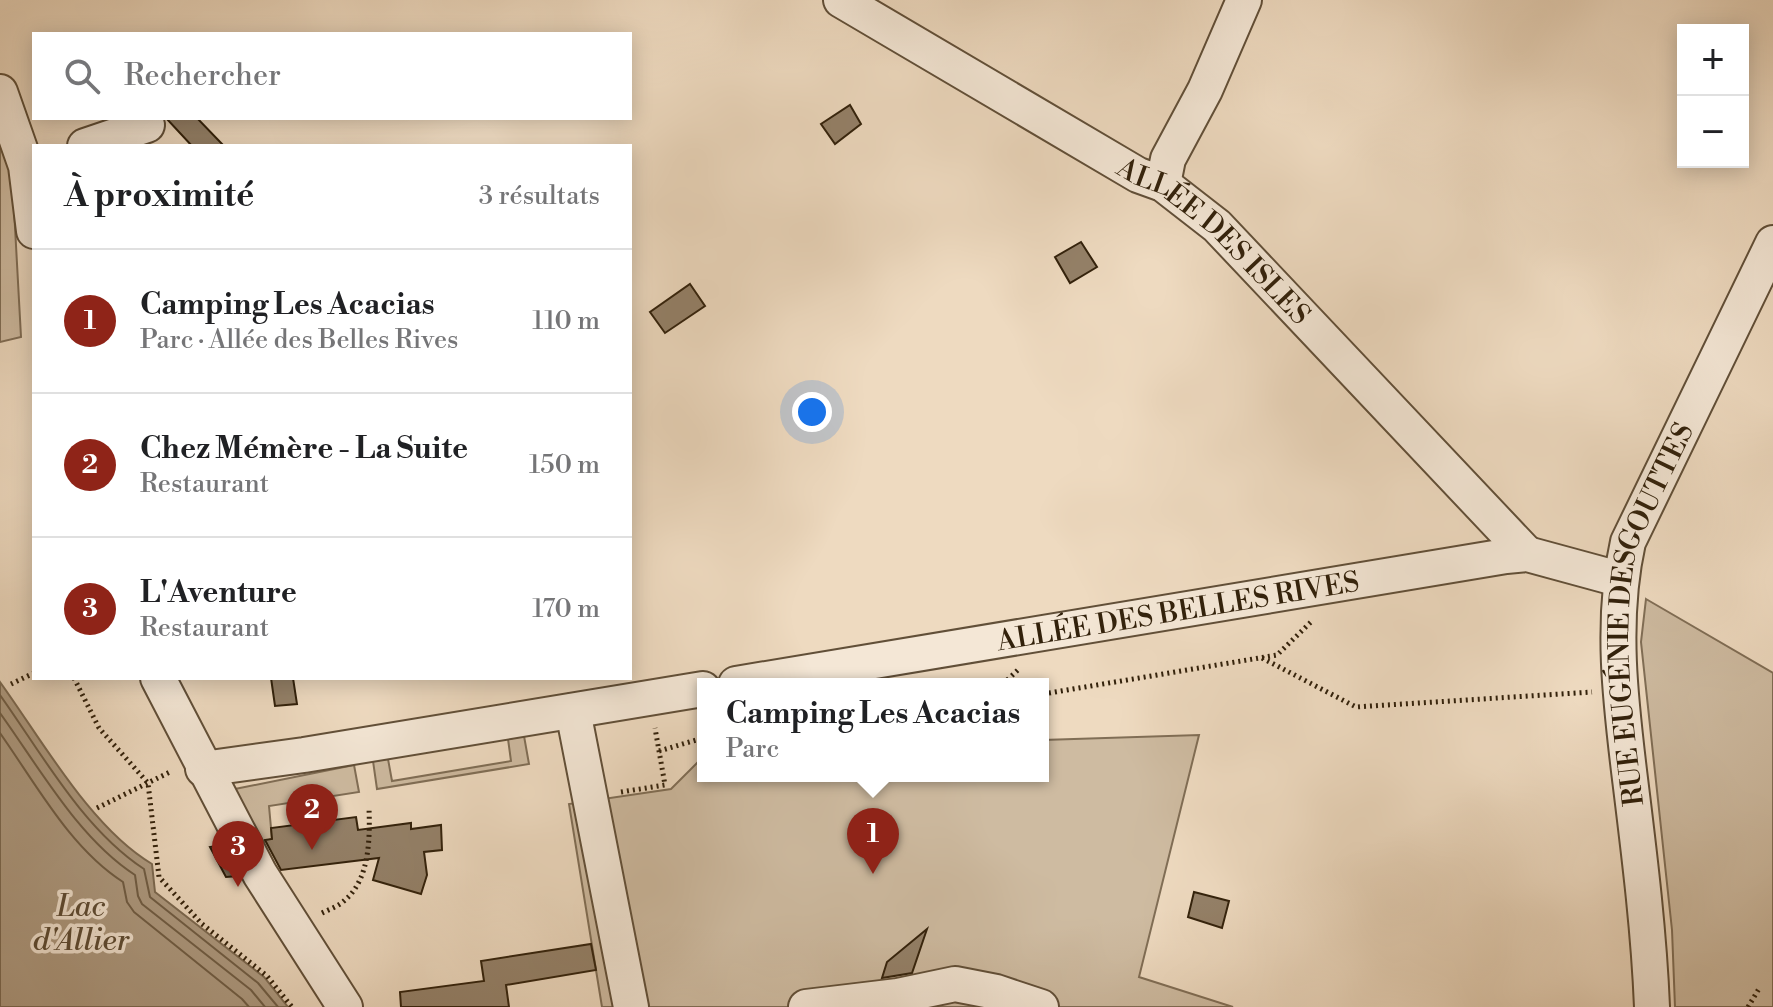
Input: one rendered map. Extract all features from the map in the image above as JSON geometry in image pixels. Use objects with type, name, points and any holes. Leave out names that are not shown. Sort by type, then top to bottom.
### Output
[{"type":"street","name":"ALLÉE DES ISLES","points":[[841,0],[1138,175],[1163,184],[1217,226],[1527,554]]},
{"type":"street","points":[[1163,184],[1168,159],[1205,90],[1244,0]]},
{"type":"street","points":[[0,92],[30,165],[32,198]]},
{"type":"street","points":[[91,144],[147,125]]},
{"type":"street","name":"RUE EUGÉNIE DESGOUTTES","points":[[1652,1007],[1650,941],[1619,691],[1619,579],[1628,542],[1773,243]]},
{"type":"street","name":"ALLÉE DES BELLES RIVES","points":[[772,678],[1527,554],[1619,579]]},
{"type":"street","points":[[159,680],[188,770],[260,874],[345,1007]]},
{"type":"street","points":[[188,770],[304,755],[697,690]]},
{"type":"street","points":[[573,711],[631,1007]]},
{"type":"street","points":[[806,1007],[898,996],[955,984],[996,992],[1041,1007]]},
{"type":"path","points":[[1049,693],[1277,655],[1337,598],[1338,584]]},
{"type":"path","points":[[1262,658],[1356,707],[1619,691]]},
{"type":"path","points":[[11,684],[32,674]]},
{"type":"path","points":[[75,680],[99,728],[148,783],[159,877],[202,924],[267,976],[292,1007]]},
{"type":"path","points":[[588,796],[665,785],[654,722]]},
{"type":"path","points":[[659,751],[697,740]]},
{"type":"path","points":[[97,808],[148,783],[188,770]]},
{"type":"path","points":[[294,930],[347,899],[364,870],[370,845],[369,808]]},
{"type":"path","points":[[1748,1007],[1760,987]]},
{"type":"shaded area","points":[[0,140],[12,172],[21,337],[0,342]]},
{"type":"shaded area","points":[[1646,599],[1773,673],[1773,1007],[1675,1007],[1672,930],[1641,642]]},
{"type":"shaded area","points":[[1199,735],[1139,977],[1233,1007],[602,1007],[569,804],[671,789],[697,763],[697,782],[1049,782],[1049,740]]},
{"type":"shaded area","points":[[524,736],[529,764],[377,789],[373,761],[388,759],[392,781],[511,761],[508,739]]},
{"type":"shaded area","points":[[354,765],[359,792],[269,806],[272,839],[259,843],[225,791]]},
{"type":"water","name":"Lac d'Allier","points":[[0,682],[88,806],[108,829],[152,864],[155,892],[264,977],[288,1007],[0,1007]]},
{"type":"building","points":[[850,105],[861,124],[835,144],[821,124]]},
{"type":"building","points":[[168,120],[199,120],[222,144],[190,144]]},
{"type":"building","points":[[1081,242],[1097,267],[1070,283],[1055,257]]},
{"type":"building","points":[[690,284],[705,306],[665,333],[650,312]]},
{"type":"building","points":[[271,680],[293,680],[297,704],[275,706]]},
{"type":"building","points":[[356,817],[358,830],[411,823],[411,829],[441,825],[442,850],[424,852],[427,875],[421,894],[373,880],[379,858],[281,870],[265,840],[272,839],[271,828]]},
{"type":"building","points":[[223,845],[238,876],[226,877],[210,847]]},
{"type":"building","points":[[1194,892],[1229,901],[1222,928],[1188,917]]},
{"type":"building","points":[[927,929],[912,973],[882,978],[887,962]]},
{"type":"building","points":[[591,944],[596,970],[506,985],[509,1007],[401,1007],[400,992],[484,981],[481,961]]},
{"type":"place","name":"Chez Mémère - La Suite","points":[[312,850]]},
{"type":"place","name":"Camping Les Acacias","points":[[873,874]]},
{"type":"place","name":"L'Aventure","points":[[238,887]]}]
